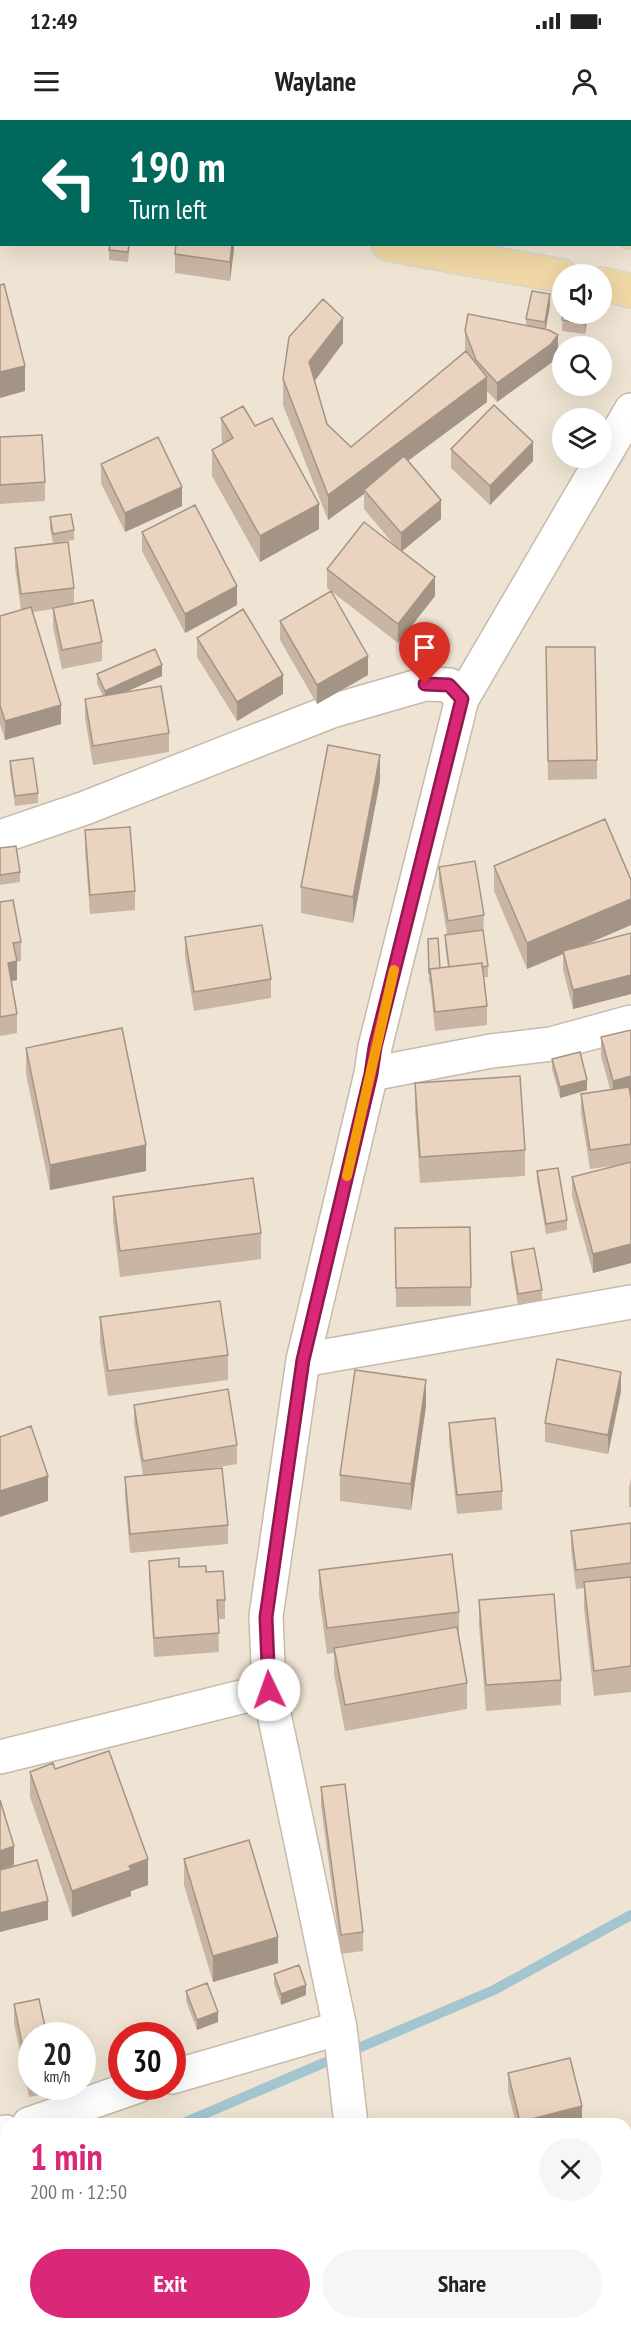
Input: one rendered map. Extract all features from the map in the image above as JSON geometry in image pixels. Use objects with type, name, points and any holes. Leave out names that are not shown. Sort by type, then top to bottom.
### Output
[{"type":"main road","points":[[399,246],[552,274]]},
{"type":"main road","points":[[612,286],[631,291]]},
{"type":"street","points":[[350,2118],[340,2028],[269,1690],[266,1617],[303,1360],[378,1036],[462,699],[631,410]]},
{"type":"street","points":[[0,837],[85,807],[332,711],[425,684],[449,685],[462,699]]},
{"type":"street","points":[[371,1074],[491,1051],[551,1044],[631,1022]]},
{"type":"street","points":[[303,1360],[631,1302]]},
{"type":"street","points":[[0,1757],[269,1690]]},
{"type":"street","points":[[186,2073],[340,2028]]},
{"type":"street","points":[[46,2118],[108,2096]]},
{"type":"shaded area","points":[[0,246],[631,246],[631,2118],[0,2118]]},
{"type":"building","points":[[110,246],[129,246],[128,252],[109,250]]},
{"type":"building","points":[[176,246],[232,246],[230,262],[175,254]]},
{"type":"building","points":[[4,284],[25,366],[0,372],[0,285]]},
{"type":"building","points":[[532,291],[550,294],[545,322],[526,319]]},
{"type":"building","points":[[323,299],[343,318],[309,362],[327,424],[351,447],[466,351],[487,377],[328,495],[283,379],[289,337]]},
{"type":"building","points":[[468,314],[549,330],[558,335],[552,336],[551,344],[497,383],[476,360],[465,331]]},
{"type":"building","points":[[494,405],[533,442],[490,486],[451,449]]},
{"type":"building","points":[[243,406],[255,426],[272,418],[319,504],[260,536],[212,450],[233,438],[221,418]]},
{"type":"building","points":[[42,435],[45,482],[0,485],[0,437]]},
{"type":"building","points":[[158,437],[182,487],[125,513],[101,464]]},
{"type":"building","points":[[404,456],[441,500],[401,533],[364,490]]},
{"type":"building","points":[[195,505],[237,586],[185,614],[142,532]]},
{"type":"building","points":[[71,514],[74,530],[53,534],[50,517]]},
{"type":"building","points":[[364,522],[435,577],[398,624],[327,569]]},
{"type":"building","points":[[68,542],[74,588],[21,594],[15,548]]},
{"type":"building","points":[[331,591],[368,656],[317,685],[280,621]]},
{"type":"building","points":[[93,600],[102,642],[62,650],[53,608]]},
{"type":"building","points":[[31,607],[61,705],[5,721],[0,705],[0,616]]},
{"type":"building","points":[[243,609],[283,675],[237,702],[197,638]]},
{"type":"building","points":[[546,647],[595,647],[597,760],[548,761]]},
{"type":"building","points":[[155,649],[162,665],[105,691],[97,674]]},
{"type":"building","points":[[161,686],[169,733],[93,746],[85,699]]},
{"type":"building","points":[[328,745],[380,755],[353,897],[301,887]]},
{"type":"building","points":[[33,758],[38,793],[15,796],[10,761]]},
{"type":"building","points":[[605,819],[631,880],[631,899],[527,943],[494,866]]},
{"type":"building","points":[[130,827],[135,891],[90,895],[85,830]]},
{"type":"building","points":[[16,846],[20,872],[0,875],[0,848]]},
{"type":"building","points":[[475,861],[484,915],[448,921],[439,867]]},
{"type":"building","points":[[13,900],[21,942],[13,943],[17,961],[8,963],[17,1014],[0,1017],[0,902]]},
{"type":"building","points":[[262,925],[271,979],[194,992],[185,937]]},
{"type":"building","points":[[483,930],[488,966],[482,967],[482,963],[449,967],[445,935]]},
{"type":"building","points":[[631,933],[631,975],[573,990],[563,951]]},
{"type":"building","points":[[438,938],[440,968],[430,969],[429,973],[428,939]]},
{"type":"building","points":[[482,963],[487,1006],[435,1012],[430,969]]},
{"type":"building","points":[[122,1028],[146,1145],[50,1165],[26,1048]]},
{"type":"building","points":[[631,1030],[631,1076],[613,1081],[601,1037]]},
{"type":"building","points":[[580,1052],[587,1080],[560,1087],[552,1059]]},
{"type":"building","points":[[520,1076],[525,1150],[420,1157],[415,1083]]},
{"type":"building","points":[[629,1087],[631,1144],[590,1150],[581,1094]]},
{"type":"building","points":[[631,1162],[631,1244],[593,1254],[572,1177]]},
{"type":"building","points":[[558,1168],[567,1220],[546,1224],[537,1171]]},
{"type":"building","points":[[253,1178],[261,1233],[120,1251],[113,1197]]},
{"type":"building","points":[[470,1227],[471,1287],[396,1288],[395,1228]]},
{"type":"building","points":[[534,1248],[542,1290],[518,1294],[511,1252]]},
{"type":"building","points":[[220,1301],[228,1355],[108,1371],[100,1317]]},
{"type":"building","points":[[557,1359],[621,1372],[608,1435],[545,1423]]},
{"type":"building","points":[[355,1370],[426,1380],[411,1484],[340,1475]]},
{"type":"building","points":[[228,1389],[237,1445],[143,1461],[134,1405]]},
{"type":"building","points":[[495,1418],[502,1491],[457,1495],[449,1423]]},
{"type":"building","points":[[31,1426],[48,1476],[0,1491],[0,1437]]},
{"type":"building","points":[[222,1468],[228,1525],[130,1534],[125,1477]]},
{"type":"building","points":[[631,1523],[631,1563],[576,1570],[571,1531]]},
{"type":"building","points":[[452,1554],[459,1612],[327,1628],[319,1570]]},
{"type":"building","points":[[179,1558],[179,1567],[206,1566],[206,1572],[223,1571],[225,1600],[217,1600],[219,1633],[154,1638],[149,1561]]},
{"type":"building","points":[[631,1577],[631,1666],[594,1671],[584,1582]]},
{"type":"building","points":[[554,1594],[561,1680],[486,1685],[479,1600]]},
{"type":"building","points":[[457,1627],[467,1683],[345,1705],[334,1648]]},
{"type":"building","points":[[109,1751],[148,1859],[129,1866],[131,1870],[72,1891],[30,1772],[53,1763],[55,1769]]},
{"type":"building","points":[[345,1784],[363,1932],[341,1935],[321,1787]]},
{"type":"building","points":[[0,1800],[14,1846],[0,1851]]},
{"type":"building","points":[[249,1840],[278,1937],[213,1956],[184,1859]]},
{"type":"building","points":[[37,1860],[48,1901],[0,1913],[0,1870]]},
{"type":"building","points":[[299,1965],[306,1985],[281,1994],[274,1974]]},
{"type":"building","points":[[207,1983],[218,2012],[197,2020],[186,1991]]},
{"type":"building","points":[[39,1999],[44,2022],[18,2024],[14,2004]]},
{"type":"building","points":[[570,2058],[582,2106],[536,2118],[519,2118],[508,2073]]},
{"type":"waterway","points":[[195,2118],[494,1990],[631,1915]]},
{"type":"slow traffic","points":[[347,1176],[394,970]]},
{"type":"route","points":[[269,1690],[266,1617],[303,1360],[371,1074],[375,1047],[462,699],[449,685],[425,684]]}]
